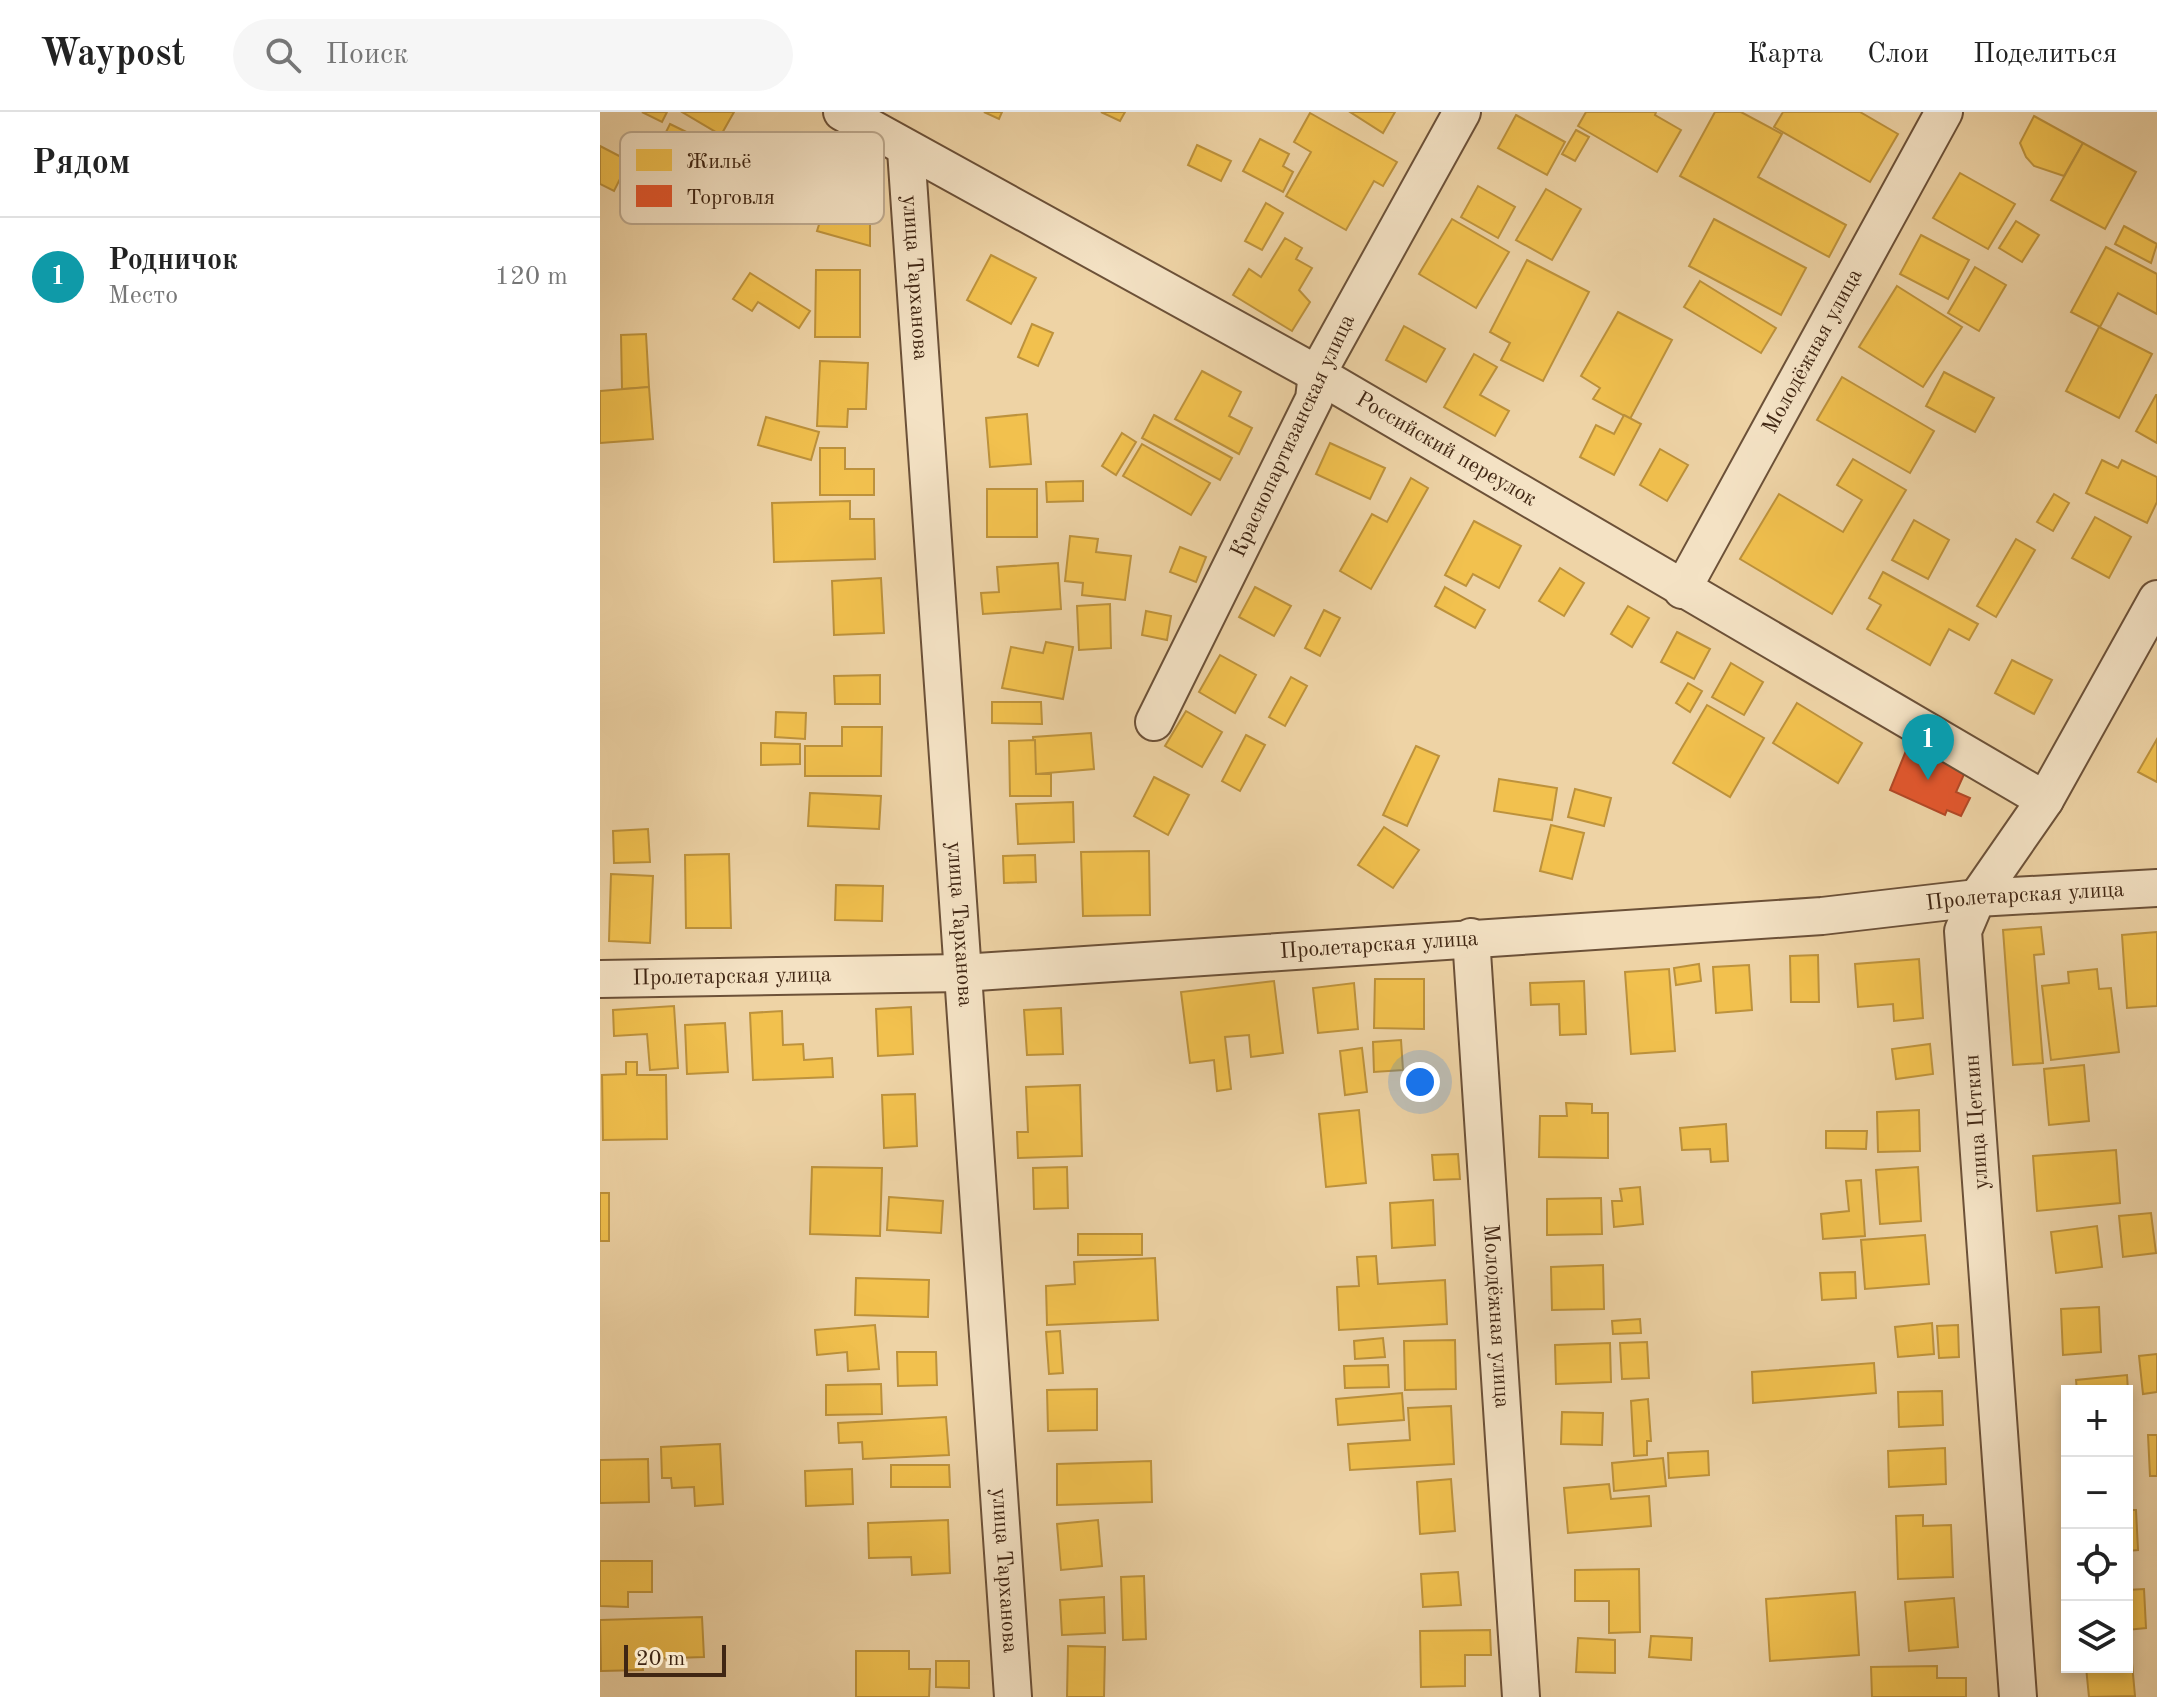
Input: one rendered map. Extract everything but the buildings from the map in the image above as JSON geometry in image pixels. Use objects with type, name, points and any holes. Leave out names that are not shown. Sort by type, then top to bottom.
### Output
[{"type":"street","name":"Российский переулок","points":[[842,112],[876,132]]},
{"type":"street","name":"Краснопартизанская улица","points":[[1154,722],[1314,399],[1317,374],[1462,112]]},
{"type":"street","name":"Молодёжная улица","points":[[1682,590],[1944,112]]},
{"type":"street","name":"Российский переулок","points":[[884,137],[1317,374],[2045,800]]},
{"type":"street","name":"улица Тарханова","points":[[906,150],[1013,1697]]},
{"type":"street","name":"улица Цеткин","points":[[2018,1697],[1963,931],[1977,898],[2045,800],[2157,599]]},
{"type":"street","name":"Пролетарская улица","points":[[600,979],[962,973],[1822,916],[1977,898],[2157,888]]},
{"type":"street","name":"Молодёжная улица","points":[[1471,937],[1521,1697]]},
{"type":"place","name":"Родничок","points":[[1928,780]]}]
